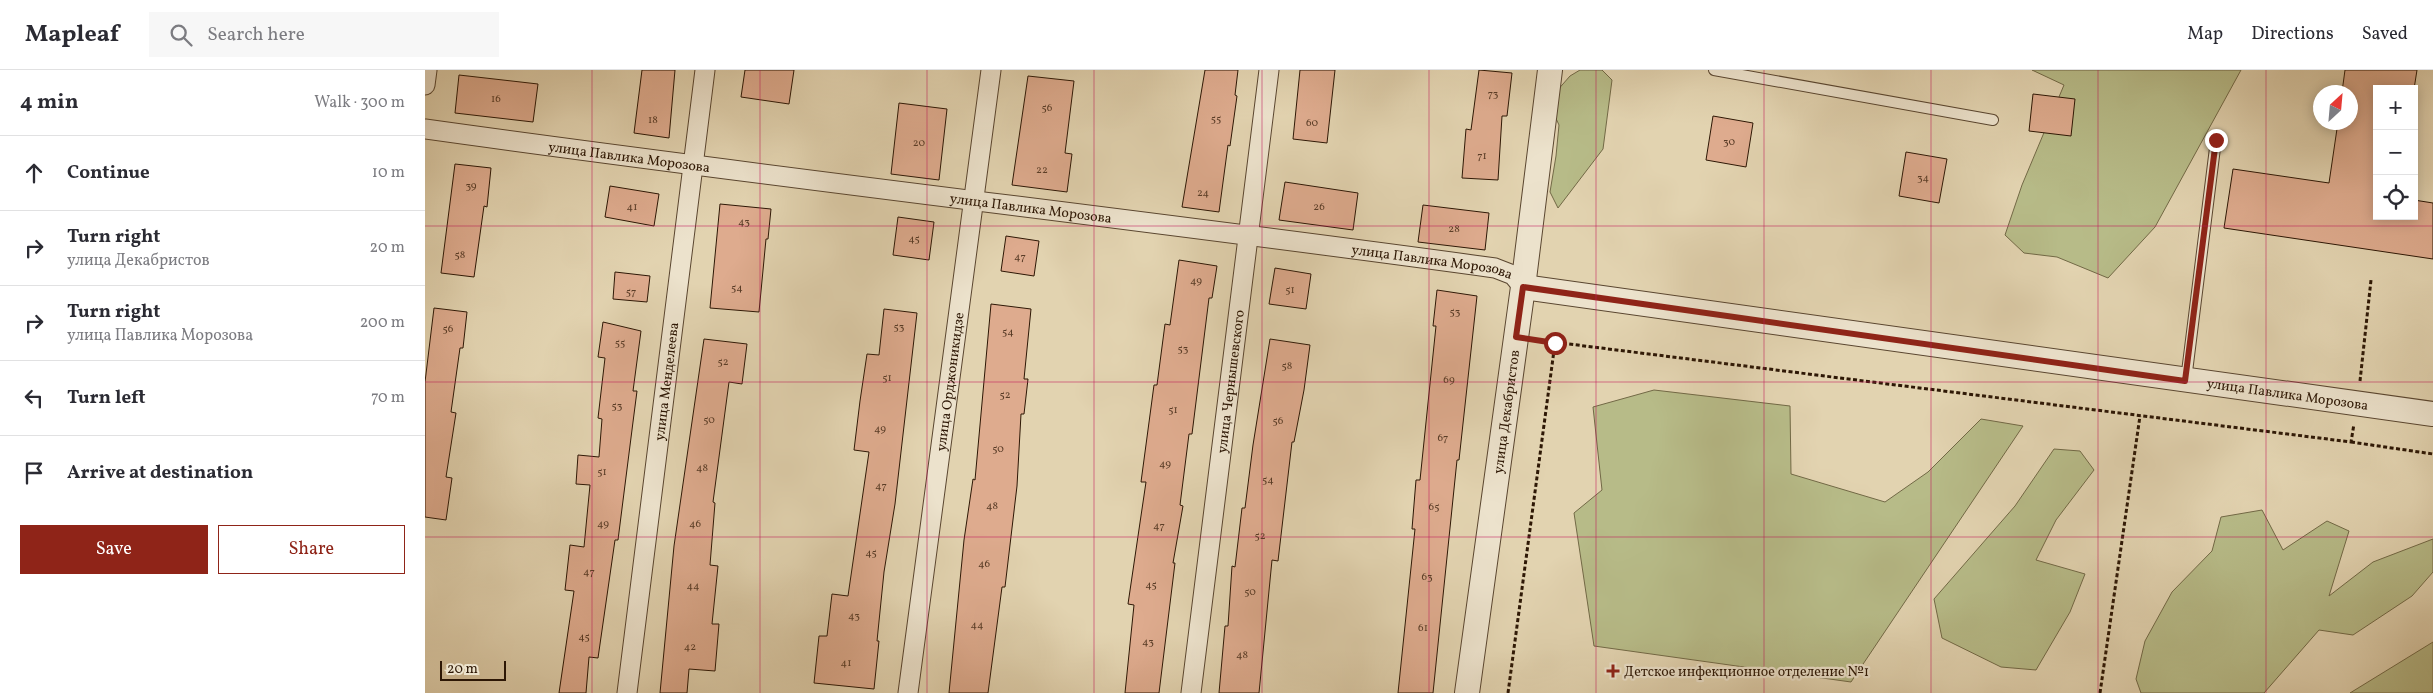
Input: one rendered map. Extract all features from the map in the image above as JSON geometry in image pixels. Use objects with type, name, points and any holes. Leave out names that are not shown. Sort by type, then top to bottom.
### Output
[{"type":"street","points":[[425,85],[427,70]]},
{"type":"street","name":"улица Менделеева","points":[[627,693],[705,70]]},
{"type":"street","name":"улица Орджоникидзе","points":[[908,693],[991,70]]},
{"type":"street","name":"улица Чернышевского","points":[[1191,693],[1269,70]]},
{"type":"street","name":"улица Декабристов","points":[[1467,693],[1523,287],[1550,70]]},
{"type":"street","name":"улица Павлика Морозова","points":[[425,129],[693,167],[1249,234],[1495,268],[1513,275],[1523,287],[2185,381],[2433,414]]},
{"type":"lane","points":[[1714,70],[1993,120]]},
{"type":"lane","points":[[2185,381],[2216,140]]},
{"type":"path","points":[[2351,442],[2358,403],[2371,280]]},
{"type":"path","points":[[1516,337],[2351,442],[2433,454]]},
{"type":"path","points":[[1508,693],[1555,343]]},
{"type":"path","points":[[2100,693],[2140,416]]},
{"type":"green space","points":[[1580,70],[1602,70],[1612,80],[1603,149],[1558,208],[1550,192],[1559,125],[1548,101],[1570,76]]},
{"type":"green space","points":[[2032,70],[2241,70],[2155,227],[2108,278],[2057,257],[2024,253],[2005,235],[2022,185],[2064,85]]},
{"type":"green space","points":[[1654,390],[1790,406],[1791,474],[1885,502],[1928,472],[1981,419],[2023,426],[1851,682],[1594,646],[1574,513],[1602,490],[1593,407]]},
{"type":"green space","points":[[2054,449],[2080,451],[2094,470],[2056,520],[2036,560],[2085,574],[2070,612],[2036,670],[2001,667],[1942,638],[1934,599],[2015,506]]},
{"type":"green space","points":[[2262,510],[2283,550],[2327,521],[2349,531],[2329,596],[2373,562],[2433,539],[2433,572],[2412,596],[2353,635],[2319,630],[2264,693],[2141,693],[2136,679],[2145,641],[2172,592],[2212,551],[2221,517]]},
{"type":"green space","points":[[2433,642],[2433,693],[2350,693]]},
{"type":"building","points":[[642,70],[675,70],[669,138],[634,133]]},
{"type":"building","points":[[745,70],[794,70],[789,104],[741,97]]},
{"type":"building","points":[[1205,70],[1238,70],[1235,95],[1237,96],[1219,212],[1182,207]]},
{"type":"building","points":[[1300,70],[1335,70],[1327,143],[1293,139]]},
{"type":"building","points":[[1479,70],[1512,73],[1507,116],[1502,116],[1498,180],[1462,178],[1466,129],[1471,130]]},
{"type":"building","points":[[2345,70],[2417,70],[2415,85],[2373,85],[2373,220],[2418,220],[2418,201],[2433,203],[2433,259],[2224,228],[2233,169],[2329,183],[2337,130],[2358,130],[2358,85],[2343,85]]},
{"type":"building","points":[[459,75],[538,84],[533,122],[455,113]]},
{"type":"building","points":[[1028,76],[1074,81],[1065,153],[1072,154],[1067,192],[1012,185]]},
{"type":"building","points":[[2033,94],[2075,99],[2071,136],[2029,131]]},
{"type":"building","points":[[899,103],[947,109],[939,180],[891,174]]},
{"type":"building","points":[[1713,116],[1753,123],[1746,167],[1706,160]]},
{"type":"building","points":[[1906,152],[1947,159],[1939,203],[1899,196]]},
{"type":"building","points":[[455,164],[491,168],[487,207],[484,206],[474,277],[441,273]]},
{"type":"building","points":[[1285,182],[1358,193],[1353,230],[1279,220]]},
{"type":"building","points":[[610,186],[659,194],[654,226],[605,217]]},
{"type":"building","points":[[720,204],[771,209],[759,312],[710,308]]},
{"type":"building","points":[[1423,205],[1489,213],[1485,250],[1418,242]]},
{"type":"building","points":[[898,217],[934,222],[929,260],[893,255]]},
{"type":"building","points":[[1006,236],[1039,241],[1034,276],[1001,271]]},
{"type":"building","points":[[1179,260],[1217,266],[1212,298],[1209,298],[1192,434],[1189,434],[1180,505],[1183,506],[1173,563],[1175,563],[1159,693],[1125,693],[1134,605],[1128,604],[1146,482],[1141,482],[1154,385],[1157,385],[1165,324],[1170,325]]},
{"type":"building","points":[[1275,268],[1311,274],[1306,309],[1269,304]]},
{"type":"building","points":[[615,272],[650,276],[647,302],[613,299]]},
{"type":"building","points":[[1437,290],[1477,296],[1459,460],[1457,460],[1433,693],[1398,693],[1415,529],[1412,529],[1416,480],[1420,480],[1436,326],[1433,326]]},
{"type":"building","points":[[991,304],[1031,309],[1024,379],[1028,379],[1024,414],[1021,414],[1017,486],[1005,587],[1002,587],[988,693],[949,693],[964,540],[973,479],[975,480]]},
{"type":"building","points":[[434,308],[467,312],[463,348],[460,348],[451,412],[456,413],[446,477],[452,478],[446,520],[425,517],[425,382]]},
{"type":"building","points":[[884,309],[917,313],[895,504],[884,572],[874,689],[814,683],[819,636],[827,636],[832,594],[848,596],[869,452],[854,450],[860,401],[867,354],[879,355]]},
{"type":"building","points":[[603,322],[641,331],[633,391],[637,391],[618,540],[615,540],[598,658],[589,657],[586,693],[559,693],[574,591],[565,590],[570,545],[584,547],[590,485],[576,484],[578,455],[599,457],[602,419],[598,418],[605,358],[598,357]]},
{"type":"building","points":[[704,339],[747,344],[742,384],[729,382],[713,502],[715,503],[710,565],[718,566],[712,624],[719,624],[715,671],[689,669],[687,693],[660,693],[674,546]]},
{"type":"building","points":[[1270,339],[1310,345],[1304,390],[1294,442],[1292,442],[1278,561],[1272,560],[1259,693],[1219,693],[1225,626],[1228,626],[1232,566],[1235,567],[1242,508],[1245,508]]},
{"type":"place","name":"Детское инфекционное отделение №1","points":[[1613,671]]},
{"type":"route","points":[[1555,343],[1516,337],[1523,287],[2185,381],[2216,140]]}]
